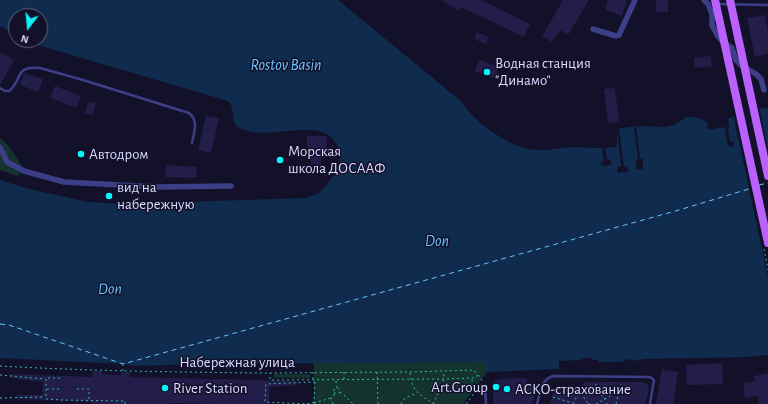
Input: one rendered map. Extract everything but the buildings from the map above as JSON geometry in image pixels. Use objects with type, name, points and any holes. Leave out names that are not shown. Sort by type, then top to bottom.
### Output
[{"type":"main road","points":[[730,0],[768,176]]},
{"type":"main road","points":[[709,1],[718,15],[768,243]]},
{"type":"street","points":[[593,29],[616,36],[619,35],[635,0]]},
{"type":"street","points":[[709,1],[712,14],[712,25],[717,35],[722,41],[732,48],[736,60],[741,65],[756,74],[761,79],[764,90]]},
{"type":"street","points":[[0,147],[7,162],[24,171],[64,182],[157,187],[231,186]]},
{"type":"lane","points":[[709,1],[768,5]]},
{"type":"lane","points":[[0,88],[5,91],[9,91],[12,89],[23,70],[33,67],[83,80],[189,113],[195,119],[192,143]]},
{"type":"lane","points":[[537,404],[543,383],[548,378],[552,376],[584,376],[650,377],[654,380],[650,404]]},
{"type":"lane","points":[[485,386],[486,404]]},
{"type":"path","points":[[123,364],[123,371]]},
{"type":"path","name":"Набережная улица","points":[[0,366],[123,371],[261,373],[474,370],[477,375]]},
{"type":"path","points":[[410,372],[414,389],[434,404],[444,379],[444,371]]},
{"type":"path","points":[[270,372],[270,380],[444,379],[472,378],[477,377],[477,375],[480,377],[485,386]]},
{"type":"path","points":[[313,372],[315,382],[314,403]]},
{"type":"path","points":[[344,372],[344,380]]},
{"type":"path","points":[[377,372],[378,404]]},
{"type":"path","points":[[1,375],[46,379],[60,378]]},
{"type":"path","points":[[466,404],[473,395],[472,378]]},
{"type":"path","points":[[46,379],[46,397]]},
{"type":"path","points":[[336,380],[337,388],[353,404]]},
{"type":"path","points":[[315,382],[266,384],[265,402],[314,403],[331,398],[334,396],[335,389],[337,388]]},
{"type":"path","points":[[594,391],[596,384]]},
{"type":"path","points":[[616,404],[621,384]]},
{"type":"path","points":[[46,389],[60,389]]},
{"type":"path","points":[[77,389],[89,389],[89,400]]},
{"type":"path","points":[[553,398],[573,404],[581,392],[588,390],[600,393],[607,404]]},
{"type":"path","points":[[596,404],[619,391]]},
{"type":"path","points":[[334,393],[338,394],[340,392]]},
{"type":"path","points":[[581,392],[588,404],[592,404]]},
{"type":"path","points":[[401,404],[405,398],[418,393]]},
{"type":"path","points":[[0,398],[46,397],[46,399],[62,400],[125,401],[125,404]]},
{"type":"path","points":[[331,398],[333,404]]},
{"type":"green space","points":[[0,138],[8,145],[24,169],[17,176],[0,170]]},
{"type":"green space","points":[[485,362],[485,372],[487,372],[463,404],[314,404],[314,363]]},
{"type":"green space","points":[[274,374],[310,374],[310,378],[274,378]]},
{"type":"water","name":"Don","points":[[0,0],[338,0],[462,102],[471,114],[484,126],[510,142],[527,149],[535,150],[570,147],[615,147],[617,145],[617,129],[636,126],[666,127],[674,125],[687,117],[698,118],[707,122],[728,119],[736,114],[768,108],[768,355],[749,357],[642,359],[641,361],[626,359],[622,362],[598,362],[598,360],[593,360],[592,358],[581,358],[580,360],[559,361],[559,369],[487,372],[485,372],[485,362],[134,366],[123,364],[0,358],[0,180],[29,189],[88,202],[122,204],[306,198],[319,193],[328,183],[337,170],[341,153],[333,139],[323,132],[300,130],[261,132],[240,128],[234,122],[231,104],[228,101],[48,48],[48,8],[8,8],[8,30],[0,26]]},
{"type":"pier","points":[[759,107],[768,149],[768,277],[733,114]]},
{"type":"pier","points":[[728,119],[730,127],[728,127],[730,141],[733,141],[734,146],[728,147],[725,127],[708,130],[707,122]]},
{"type":"pier","points":[[636,126],[640,159],[643,159],[643,169],[636,170],[636,160],[638,159],[634,127]]},
{"type":"pier","points":[[617,129],[619,129],[624,166],[627,166],[629,172],[618,173],[617,167],[621,166]]},
{"type":"pier","points":[[602,148],[605,148],[607,160],[611,160],[611,165],[601,166],[601,162],[604,161]]},
{"type":"ferry route","points":[[759,185],[768,183]]},
{"type":"ferry route","points":[[0,324],[9,325],[123,364],[679,210],[752,188]]},
{"type":"place","name":"Водная станция \"Динамо\"","points":[[487,72]]},
{"type":"place","name":"Автодром","points":[[81,154]]},
{"type":"place","name":"Морская школа ДОСААФ","points":[[280,160]]},
{"type":"place","name":"вид на набережную","points":[[109,196]]},
{"type":"place","name":"Art.Group","points":[[496,387]]},
{"type":"place","name":"River Station","points":[[165,388]]},
{"type":"place","name":"АСКО-страхование","points":[[507,389]]},
{"type":"water label","name":"Rostov Basin","points":[[286,65]]}]
